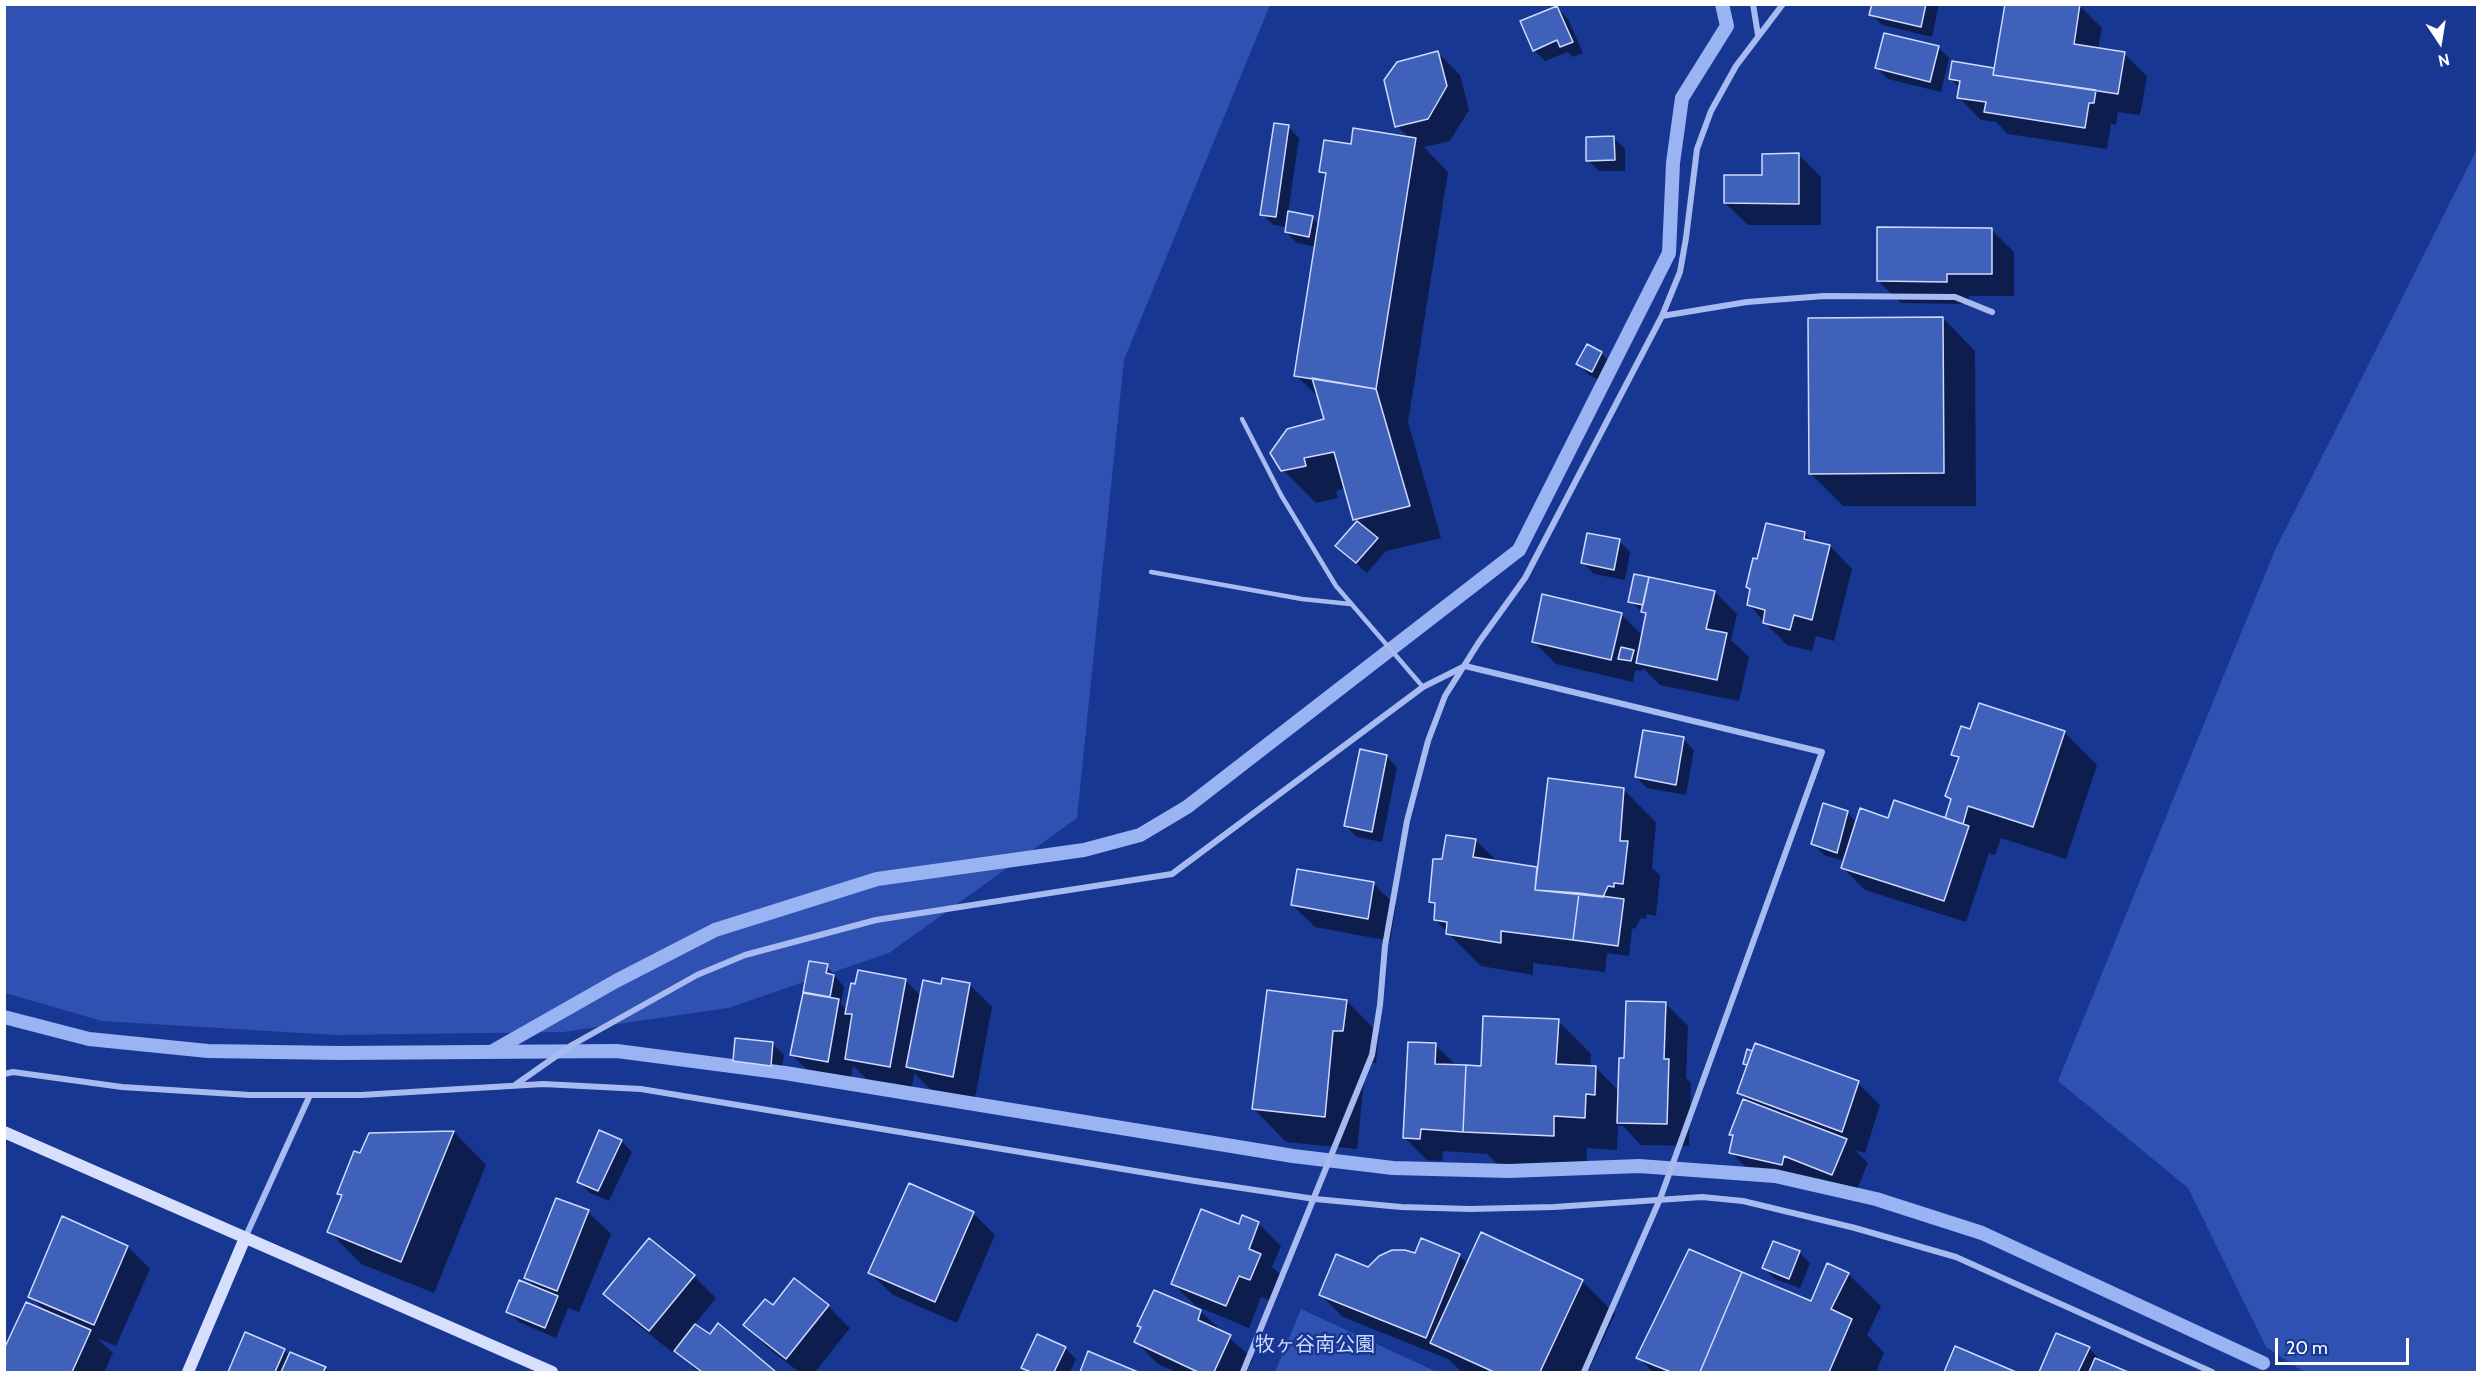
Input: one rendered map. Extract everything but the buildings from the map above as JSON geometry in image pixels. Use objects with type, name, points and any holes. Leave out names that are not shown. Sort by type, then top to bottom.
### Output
[{"type":"street","points":[[1753,4],[1758,35]]},
{"type":"street","points":[[1243,1372],[1372,1055],[1380,1005],[1385,945],[1407,821],[1428,741],[1445,696],[1525,578],[1662,316],[1680,272],[1697,148],[1711,111],[1736,66],[1784,4]]},
{"type":"street","points":[[1662,316],[1747,302],[1824,296],[1955,297],[1992,312]]},
{"type":"street","points":[[515,1085],[572,1045],[697,975],[745,955],[876,920],[1172,874],[1423,687],[1465,666],[1822,752],[1660,1199],[1584,1372]]},
{"type":"street","points":[[4,1074],[13,1072],[122,1087],[249,1095],[361,1095],[543,1084],[641,1089],[908,1135],[1314,1199],[1401,1207],[1470,1209],[1554,1207],[1702,1197],[1743,1201],[1855,1228],[1956,1257],[2212,1372]]},
{"type":"street","points":[[188,1372],[244,1238],[310,1095]]},
{"type":"street","points":[[4,1132],[552,1372]]},
{"type":"lane","points":[[1242,419],[1281,495],[1336,586],[1423,687]]},
{"type":"lane","points":[[1151,572],[1302,599],[1350,603]]},
{"type":"green space","points":[[4,5],[1270,5],[1124,360],[1077,818],[889,953],[728,1008],[563,1032],[334,1035],[102,1021],[5,993]]},
{"type":"green space","points":[[2477,149],[2477,1372],[2304,1372],[2266,1347],[2188,1188],[2058,1081],[2275,550]]},
{"type":"green space","name":"牧ヶ谷南公園","points":[[1301,1309],[1437,1372],[1275,1372]]},
{"type":"waterway","points":[[491,1052],[616,981],[715,930],[877,879],[1084,850],[1140,835],[1187,807],[1519,550],[1669,253],[1673,163],[1682,98],[1727,26],[1722,4]]},
{"type":"waterway","points":[[4,1017],[89,1039],[208,1051],[340,1053],[617,1051],[785,1073],[1293,1156],[1393,1168],[1509,1171],[1639,1166],[1775,1176],[1876,1199],[1982,1233],[2263,1363]]}]
